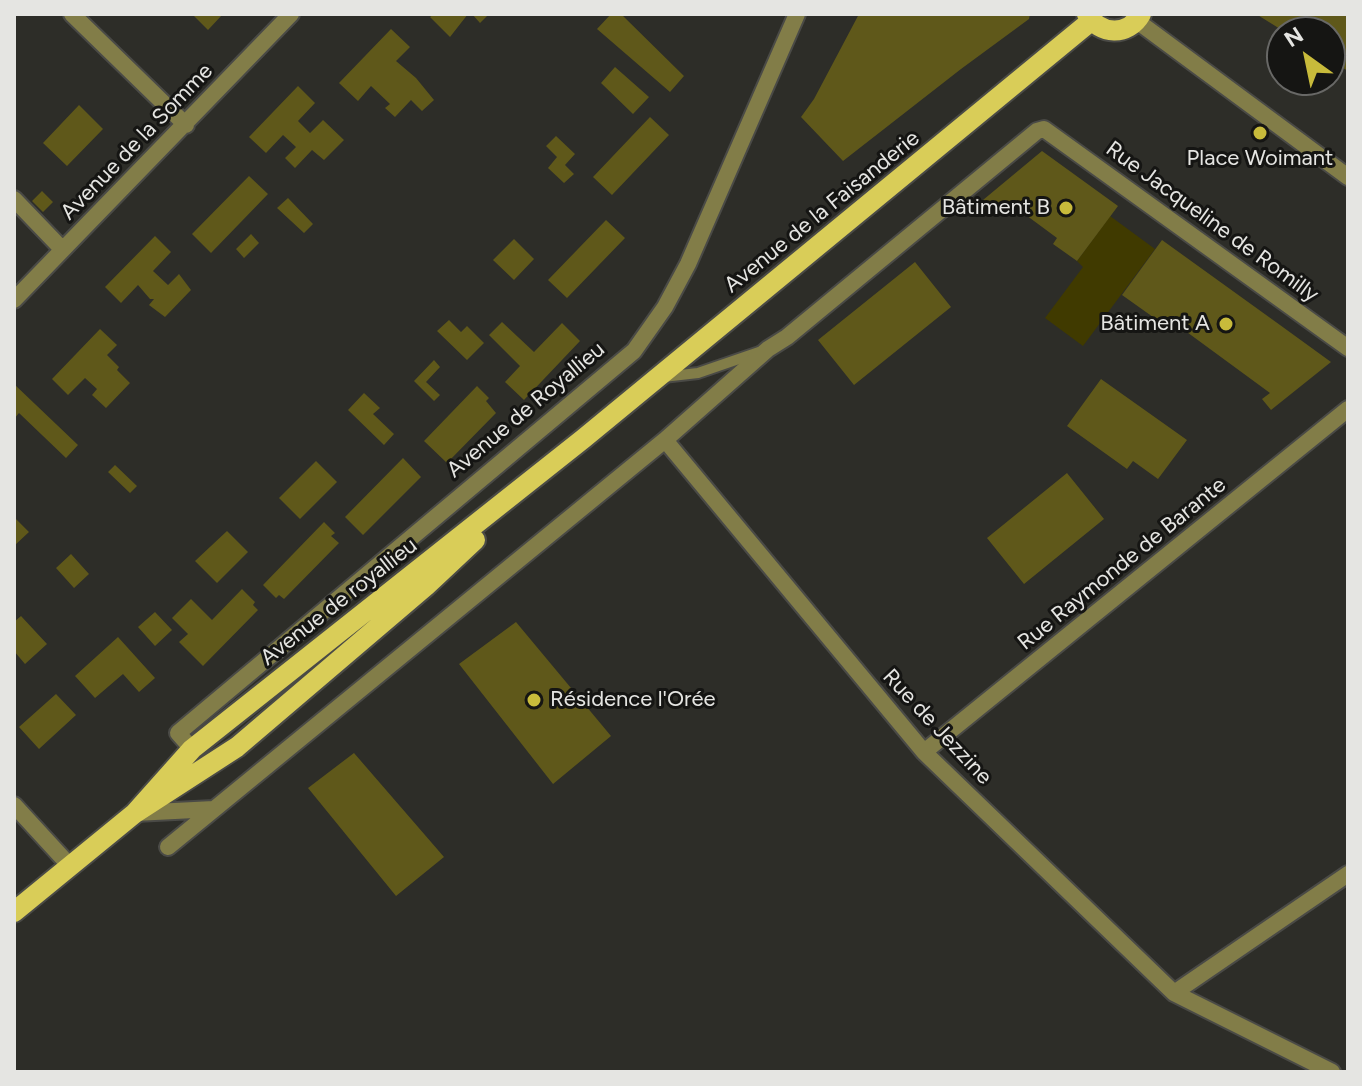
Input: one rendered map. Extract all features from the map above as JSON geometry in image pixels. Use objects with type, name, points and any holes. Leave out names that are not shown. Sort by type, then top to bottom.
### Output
[{"type":"main road","points":[[1089,18],[1099,28],[1120,31],[1139,17]]},
{"type":"main road","name":"Avenue de la Faisanderie","points":[[583,439],[1089,18]]},
{"type":"main road","name":"Avenue de royallieu","points":[[135,813],[192,749],[583,439]]},
{"type":"main road","name":"Avenue de Royallieu","points":[[135,813],[237,747],[426,586],[583,439]]},
{"type":"main road","points":[[14,912],[135,813]]},
{"type":"street","points":[[72,14],[186,125]]},
{"type":"street","name":"Avenue de la Somme","points":[[14,300],[291,14]]},
{"type":"street","name":"Avenue de Royallieu","points":[[192,749],[178,733],[634,351],[665,307],[688,264],[797,14]]},
{"type":"street","points":[[1139,17],[1348,177]]},
{"type":"street","name":"Rue Jacqueline de Romilly","points":[[768,349],[787,337],[1037,131],[1044,129],[1051,131],[1348,348]]},
{"type":"street","points":[[14,199],[62,249]]},
{"type":"street","points":[[168,847],[665,440],[768,349]]},
{"type":"street","name":"Rue Raymonde de Barante","points":[[924,752],[1348,409]]},
{"type":"street","name":"Rue de Jezzine","points":[[665,440],[924,752],[1174,993],[1332,1072]]},
{"type":"street","points":[[14,805],[70,866]]},
{"type":"street","points":[[135,813],[214,809]]},
{"type":"street","points":[[1174,993],[1348,874]]},
{"type":"lane","points":[[657,378],[698,373],[768,349]]},
{"type":"shaded area","points":[[1110,216],[1155,249],[1083,346],[1045,318],[1083,267],[1077,261]]},
{"type":"building","points":[[192,14],[223,14],[208,30]]},
{"type":"building","points":[[434,14],[468,14],[450,37],[430,17]]},
{"type":"building","points":[[472,14],[489,14],[480,23]]},
{"type":"building","points":[[611,14],[621,14],[684,76],[670,92],[597,29]]},
{"type":"building","points":[[859,14],[1030,14],[1029,19],[843,161],[801,117],[814,99]]},
{"type":"building","points":[[1256,14],[1348,14],[1348,71],[1346,16],[1266,16],[1266,20]]},
{"type":"building","points":[[391,29],[410,47],[396,61],[416,78],[434,100],[422,111],[411,100],[395,117],[385,108],[390,104],[371,86],[358,101],[339,83]]},
{"type":"building","points":[[615,67],[649,97],[633,114],[601,83]]},
{"type":"building","points":[[298,86],[315,103],[298,121],[310,133],[323,120],[344,140],[324,160],[312,150],[295,168],[285,158],[296,147],[283,135],[266,153],[249,137]]},
{"type":"building","points":[[79,105],[103,129],[67,166],[43,143]]},
{"type":"building","points":[[650,117],[669,135],[612,195],[593,177]]},
{"type":"building","points":[[556,136],[575,154],[565,165],[574,174],[564,183],[548,168],[557,157],[546,146]]},
{"type":"building","name":"Bâtiment B","points":[[1042,151],[1118,206],[1077,261],[1053,244],[1057,238],[1011,204],[1000,212],[983,200]]},
{"type":"building","points":[[249,176],[268,194],[211,253],[192,234]]},
{"type":"building","points":[[42,191],[53,202],[43,212],[32,201]]},
{"type":"building","points":[[288,198],[313,224],[304,233],[277,208]]},
{"type":"building","points":[[606,220],[625,238],[567,298],[548,280]]},
{"type":"building","points":[[251,234],[259,243],[244,258],[236,249]]},
{"type":"building","points":[[155,236],[171,252],[153,271],[168,285],[179,274],[191,290],[165,317],[149,305],[154,299],[150,299],[138,285],[121,303],[105,287]]},
{"type":"building","points":[[514,239],[534,259],[514,280],[493,260]]},
{"type":"building","name":"Bâtiment A","points":[[1162,240],[1331,362],[1271,410],[1262,399],[1270,393],[1165,316],[1160,322],[1122,295]]},
{"type":"building","points":[[915,262],[951,307],[854,385],[818,340]]},
{"type":"building","points":[[449,320],[461,332],[467,326],[484,343],[467,360],[437,331]]},
{"type":"building","points":[[502,322],[534,352],[562,323],[580,341],[524,400],[505,382],[520,366],[489,335]]},
{"type":"building","points":[[100,329],[117,345],[107,355],[130,383],[106,408],[92,395],[97,389],[85,378],[68,395],[52,379]]},
{"type":"building","points":[[434,360],[440,367],[426,382],[440,395],[434,401],[414,381]]},
{"type":"building","points":[[1101,379],[1187,440],[1158,479],[1133,461],[1127,469],[1067,426]]},
{"type":"building","points":[[14,384],[78,445],[66,458],[19,413],[14,419]]},
{"type":"building","points":[[477,386],[489,398],[486,401],[496,413],[447,463],[424,441]]},
{"type":"building","points":[[364,393],[380,408],[373,414],[394,434],[384,445],[348,410]]},
{"type":"building","points":[[403,458],[421,477],[363,535],[345,517]]},
{"type":"building","points":[[316,461],[337,482],[300,519],[279,498]]},
{"type":"building","points":[[115,465],[137,486],[130,493],[108,472]]},
{"type":"building","points":[[1067,473],[1104,519],[1024,584],[987,538]]},
{"type":"building","points":[[14,517],[29,532],[14,546]]},
{"type":"building","points":[[324,522],[335,533],[331,536],[339,543],[284,599],[279,595],[276,598],[263,585]]},
{"type":"building","points":[[227,531],[248,552],[217,583],[195,561]]},
{"type":"building","points":[[71,554],[89,574],[74,588],[56,568]]},
{"type":"building","points":[[242,589],[255,602],[253,605],[258,610],[203,666],[179,642],[188,634],[172,618],[191,599],[212,620]]},
{"type":"building","points":[[155,612],[172,630],[155,646],[138,627]]},
{"type":"building","points":[[21,616],[47,644],[25,664],[14,651],[14,622]]},
{"type":"building","name":"Résidence l'Orée","points":[[516,622],[611,736],[553,784],[459,664]]},
{"type":"building","points":[[118,637],[155,678],[139,692],[123,674],[95,698],[75,676]]},
{"type":"building","points":[[56,694],[76,715],[39,749],[19,727]]},
{"type":"building","points":[[354,753],[444,857],[396,896],[308,788]]},
{"type":"place","name":"Place Woimant","points":[[1260,133]]},
{"type":"place","name":"Bâtiment B","points":[[1066,208]]},
{"type":"place","name":"Bâtiment A","points":[[1226,324]]},
{"type":"place","name":"Résidence l'Orée","points":[[534,700]]}]
